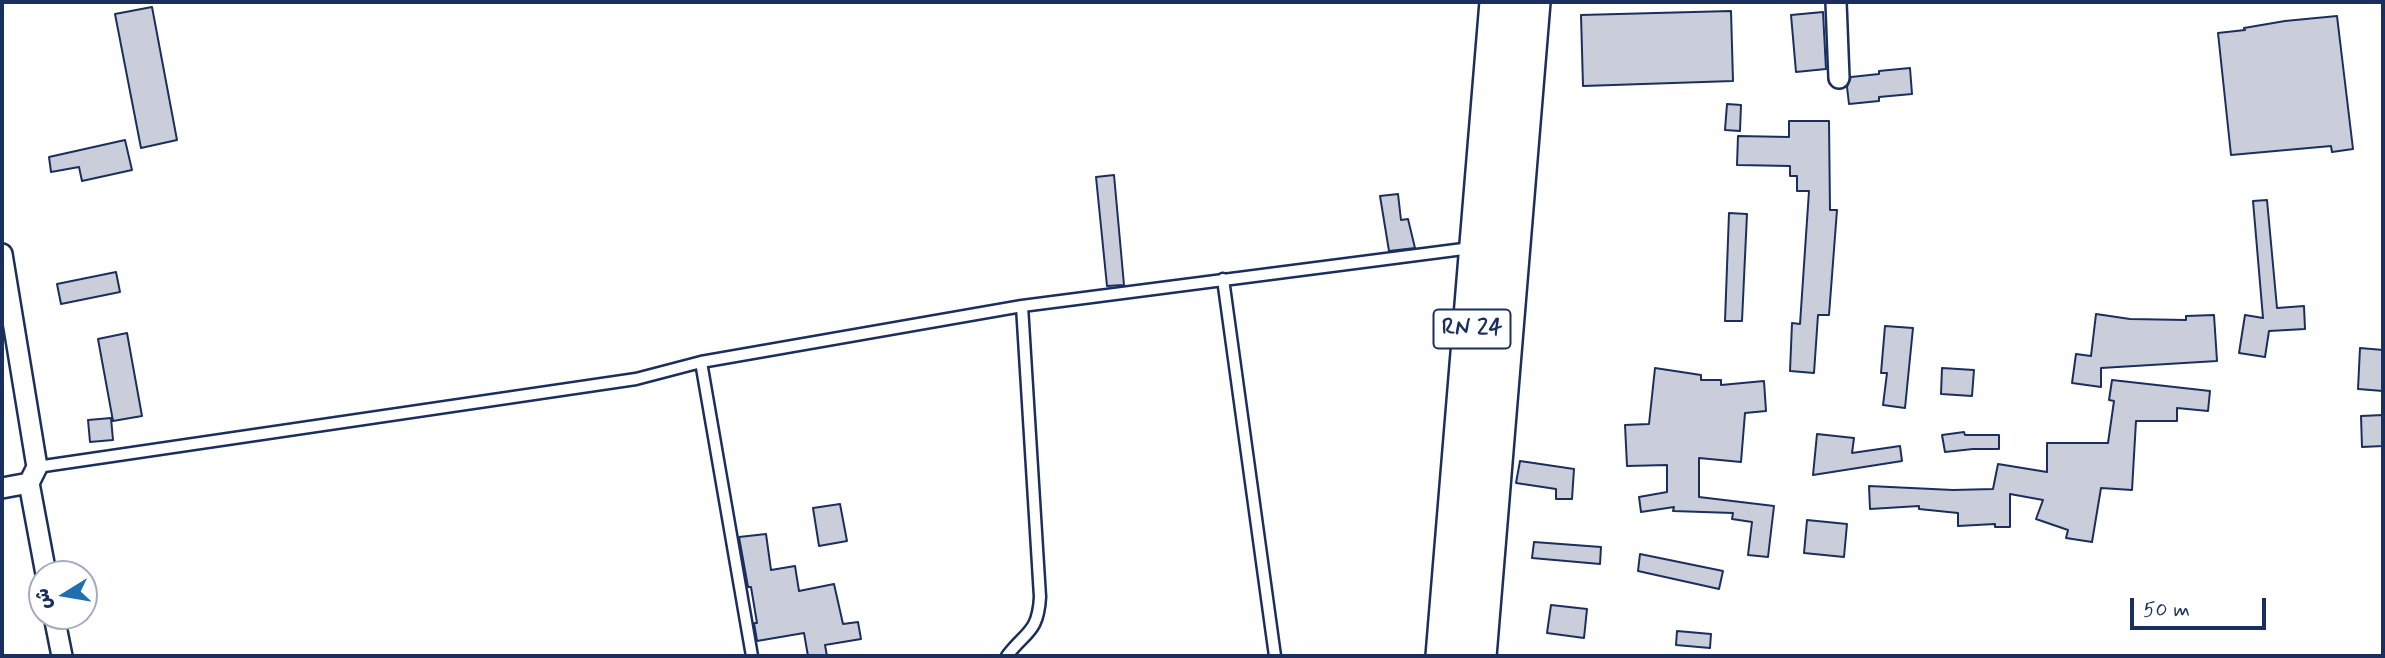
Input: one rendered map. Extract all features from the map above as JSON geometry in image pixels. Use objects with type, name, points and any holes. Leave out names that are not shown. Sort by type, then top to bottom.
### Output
[{"type":"highway","name":"RN 24","points":[[1445,656],[1499,2]]},
{"type":"highway","name":"RN 24","points":[[1477,656],[1531,2]]},
{"type":"street","points":[[1836,2],[1839,78]]},
{"type":"street","points":[[2,254],[44,560]]},
{"type":"street","points":[[2,488],[33,475]]},
{"type":"street","points":[[57,630],[62,656]]},
{"type":"lane","points":[[33,475],[636,379],[701,362],[1022,306],[1479,248]]},
{"type":"lane","points":[[1223,279],[1275,656]]},
{"type":"lane","points":[[1007,656],[1038,620],[1040,597],[1022,306]]},
{"type":"lane","points":[[701,362],[752,656]]},
{"type":"building","points":[[152,7],[177,140],[141,148],[115,14]]},
{"type":"building","points":[[1731,11],[1733,81],[1583,86],[1581,15]]},
{"type":"building","points":[[1823,12],[1826,69],[1796,72],[1791,15]]},
{"type":"building","points":[[2337,16],[2353,149],[2332,152],[2331,146],[2231,155],[2218,33],[2285,21]]},
{"type":"building","points":[[1910,68],[1912,94],[1879,97],[1879,101],[1849,104],[1847,87],[1851,77]]},
{"type":"building","points":[[1727,104],[1741,105],[1740,131],[1725,130]]},
{"type":"building","points":[[1789,121],[1829,121],[1830,210],[1837,210],[1829,315],[1818,315],[1814,373],[1790,371],[1792,323],[1800,324],[1809,191],[1797,191],[1797,176],[1790,176],[1790,166],[1737,165],[1738,136],[1789,137]]},
{"type":"building","points":[[125,140],[132,170],[82,181],[79,167],[51,172],[49,157]]},
{"type":"building","points":[[1114,175],[1124,285],[1107,286],[1096,177]]},
{"type":"building","points":[[1398,194],[1401,220],[1408,219],[1415,248],[1389,251],[1380,196]]},
{"type":"building","points":[[2267,200],[2277,308],[2304,306],[2305,329],[2269,331],[2265,357],[2239,353],[2245,315],[2263,318],[2253,201]]},
{"type":"building","points":[[1729,213],[1747,214],[1742,321],[1725,321]]},
{"type":"building","points":[[116,272],[120,292],[61,304],[57,284]]},
{"type":"building","points":[[2096,314],[2130,319],[2186,320],[2186,316],[2214,315],[2217,361],[2101,368],[2101,387],[2072,383],[2076,354],[2091,356]]},
{"type":"building","points":[[1885,326],[1913,328],[1905,408],[1883,405],[1887,373],[1881,373]]},
{"type":"building","points":[[127,333],[142,416],[113,421],[98,339]]},
{"type":"building","points":[[2360,348],[2383,350],[2383,391],[2358,389]]},
{"type":"building","points":[[1655,368],[1701,375],[1701,380],[1721,380],[1721,385],[1764,381],[1766,411],[1745,413],[1741,462],[1699,458],[1699,497],[1774,506],[1768,557],[1748,555],[1752,522],[1732,519],[1733,513],[1673,511],[1674,507],[1641,512],[1639,497],[1667,492],[1667,465],[1627,466],[1625,425],[1649,424]]},
{"type":"building","points":[[1942,368],[1974,370],[1972,396],[1941,394]]},
{"type":"building","points":[[2112,380],[2210,391],[2208,411],[2177,408],[2177,421],[2136,421],[2132,490],[2101,488],[2092,542],[2066,538],[2068,530],[2036,519],[2043,500],[2010,494],[2010,527],[1995,527],[1995,524],[1958,526],[1958,513],[1919,509],[1919,506],[1870,509],[1869,486],[1993,489],[1998,464],[2047,472],[2047,443],[2108,443],[2114,401],[2109,400]]},
{"type":"building","points":[[2383,415],[2383,446],[2362,447],[2361,416]]},
{"type":"building","points":[[111,418],[113,440],[90,442],[88,420]]},
{"type":"building","points":[[1964,432],[1965,435],[1999,435],[1999,449],[1945,452],[1942,435]]},
{"type":"building","points":[[1817,434],[1854,438],[1852,453],[1900,446],[1902,461],[1813,475]]},
{"type":"building","points":[[1520,461],[1574,469],[1572,499],[1556,499],[1556,489],[1516,483]]},
{"type":"building","points":[[840,504],[847,541],[819,546],[813,508]]},
{"type":"building","points":[[1807,520],[1847,524],[1844,557],[1804,553]]},
{"type":"building","points":[[766,534],[771,570],[795,566],[799,591],[834,584],[843,624],[858,622],[861,639],[825,645],[827,656],[808,656],[804,633],[757,641],[751,587],[748,587],[739,537]]},
{"type":"building","points":[[1534,542],[1601,547],[1600,564],[1532,558]]},
{"type":"building","points":[[1640,554],[1723,571],[1719,589],[1638,571]]},
{"type":"building","points":[[1551,605],[1587,609],[1584,638],[1547,633]]},
{"type":"building","points":[[1677,631],[1711,634],[1710,648],[1676,645]]}]
